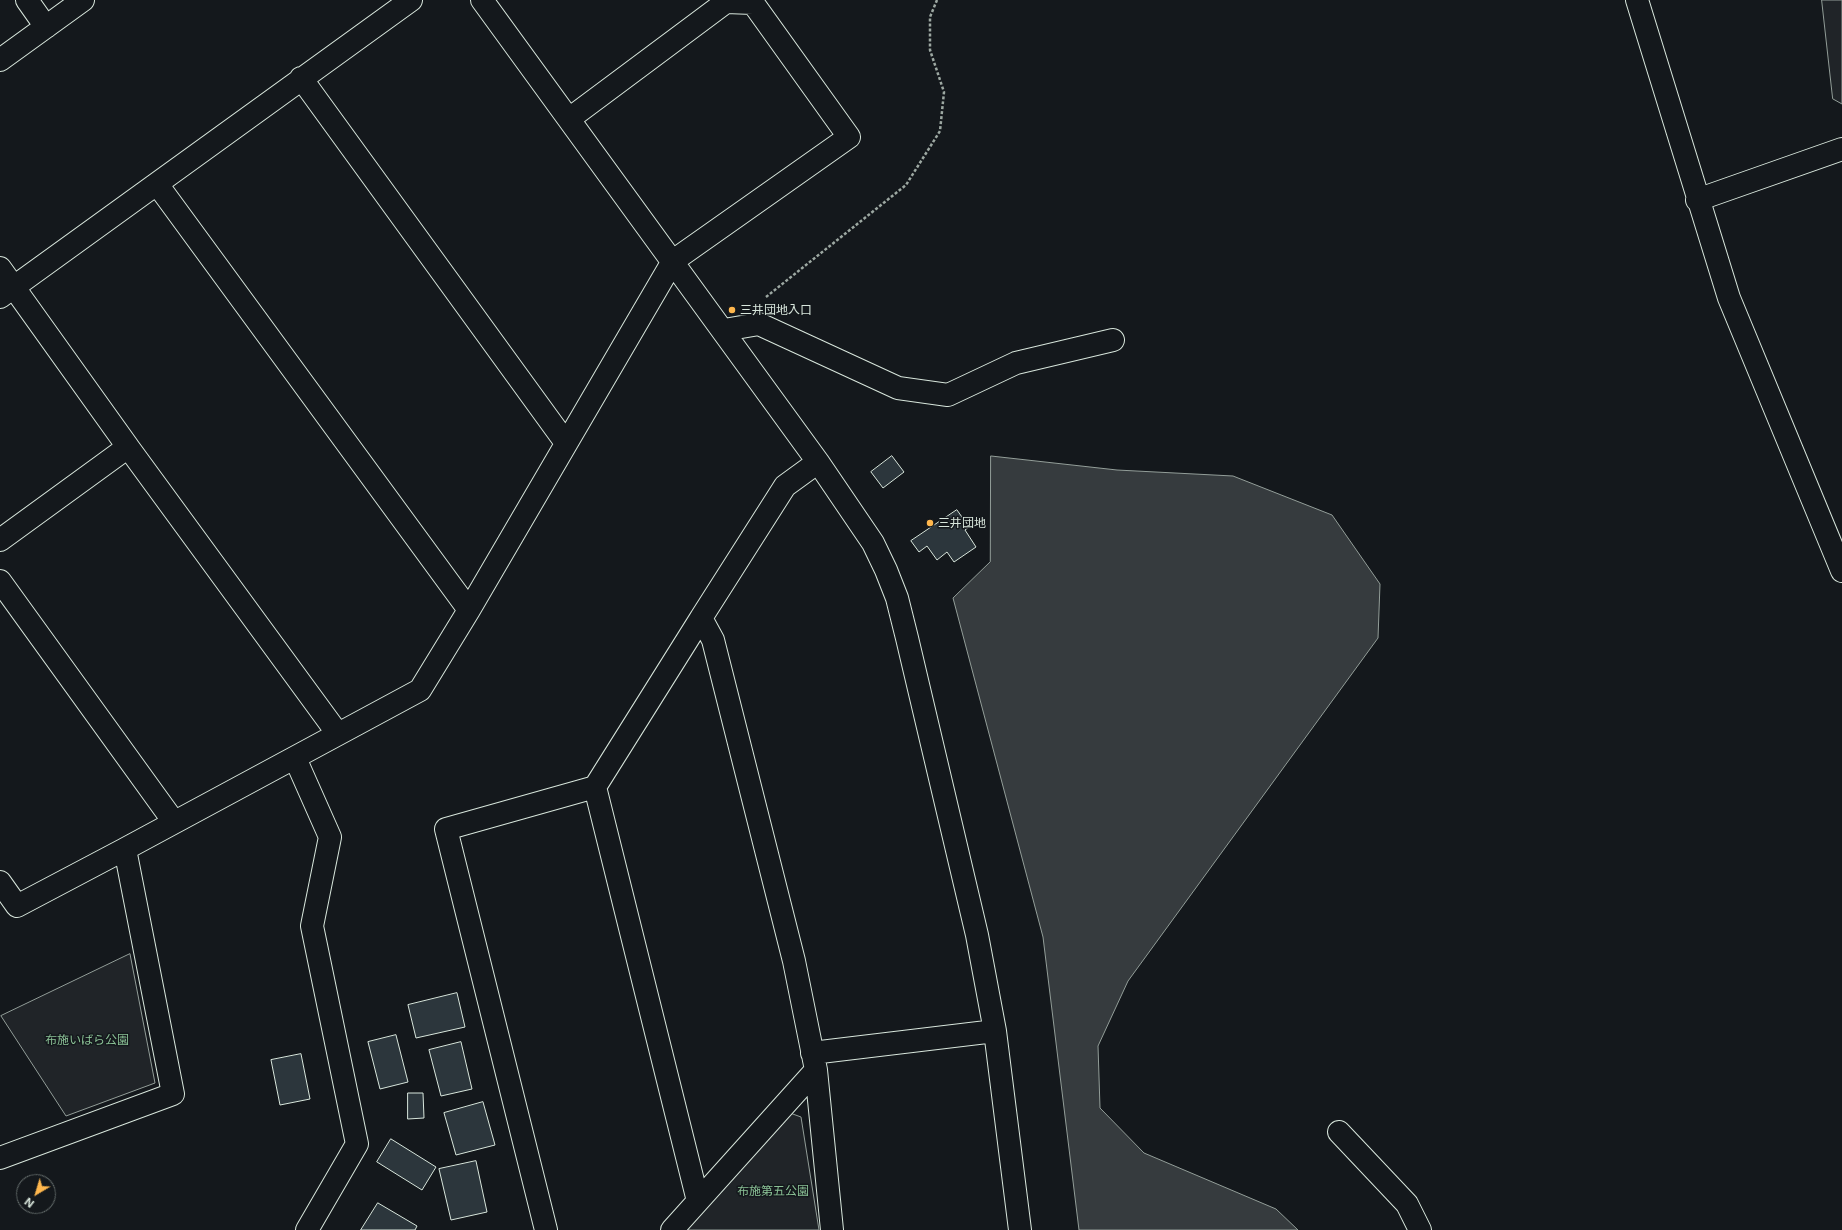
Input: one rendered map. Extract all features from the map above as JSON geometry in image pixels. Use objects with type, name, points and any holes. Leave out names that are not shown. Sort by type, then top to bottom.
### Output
[{"type":"street","points":[[27,0],[46,27]]},
{"type":"street","points":[[0,60],[83,0]]},
{"type":"street","points":[[7,292],[301,78],[411,0]]},
{"type":"street","points":[[482,0],[724,330],[818,462],[873,543],[897,598],[978,935],[995,1031],[1020,1230]]},
{"type":"street","points":[[1637,0],[1697,200],[1729,298],[1842,571]]},
{"type":"street","points":[[0,882],[17,906],[420,690],[469,610],[673,261],[849,137],[753,3],[726,2],[569,119]]},
{"type":"street","points":[[301,78],[566,443]]},
{"type":"street","points":[[1697,200],[1842,149]]},
{"type":"street","points":[[157,184],[469,610]]},
{"type":"street","points":[[0,268],[7,292],[128,447],[338,734]]},
{"type":"street","points":[[724,330],[760,324],[898,388],[948,395],[1016,363],[1113,340]]},
{"type":"street","points":[[0,540],[128,447]]},
{"type":"street","points":[[546,1230],[446,829],[594,786],[785,486],[818,462]]},
{"type":"street","points":[[0,581],[174,822]]},
{"type":"street","points":[[702,618],[713,640],[794,961],[814,1061],[832,1230]]},
{"type":"street","points":[[294,758],[330,837],[312,926],[357,1144],[307,1230]]},
{"type":"street","points":[[594,786],[698,1201]]},
{"type":"street","points":[[0,1158],[173,1094],[125,849]]},
{"type":"street","points":[[672,1230],[698,1201],[814,1061],[995,1031]]},
{"type":"street","points":[[1339,1132],[1407,1204],[1420,1230]]},
{"type":"path","points":[[760,301],[906,185],[940,131],[944,92],[930,50],[930,17],[937,0]]},
{"type":"green space","points":[[1822,0],[1842,0],[1842,104],[1833,99]]},
{"type":"green space","name":"布施いばら公園","points":[[130,954],[155,1083],[66,1116],[1,1016]]},
{"type":"green space","name":"布施第五公園","points":[[790,1113],[801,1117],[819,1230],[687,1230]]},
{"type":"shaded area","points":[[991,456],[1117,470],[1233,476],[1332,515],[1380,584],[1378,638],[1128,981],[1098,1046],[1100,1108],[1144,1153],[1276,1209],[1298,1230],[1079,1230],[1043,937],[953,598],[990,562]]},
{"type":"building","points":[[892,456],[904,472],[883,488],[871,472]]},
{"type":"building","points":[[957,510],[969,527],[965,530],[976,547],[954,562],[947,552],[937,560],[927,546],[919,552],[911,541]]},
{"type":"building","points":[[457,993],[465,1027],[416,1038],[408,1005]]},
{"type":"building","points":[[396,1035],[408,1082],[380,1089],[368,1042]]},
{"type":"building","points":[[461,1042],[472,1089],[441,1096],[429,1050]]},
{"type":"building","points":[[301,1054],[310,1099],[280,1105],[271,1060]]},
{"type":"building","points":[[408,1093],[423,1093],[424,1118],[408,1119]]},
{"type":"building","points":[[483,1102],[495,1145],[456,1155],[444,1113]]},
{"type":"building","points":[[391,1139],[436,1167],[422,1190],[377,1162]]},
{"type":"building","points":[[476,1161],[487,1212],[451,1220],[439,1169]]},
{"type":"building","points":[[378,1203],[417,1226],[415,1230],[361,1230]]},
{"type":"place","name":"三井団地入口","points":[[732,310]]},
{"type":"place","name":"三井団地","points":[[930,523]]}]
